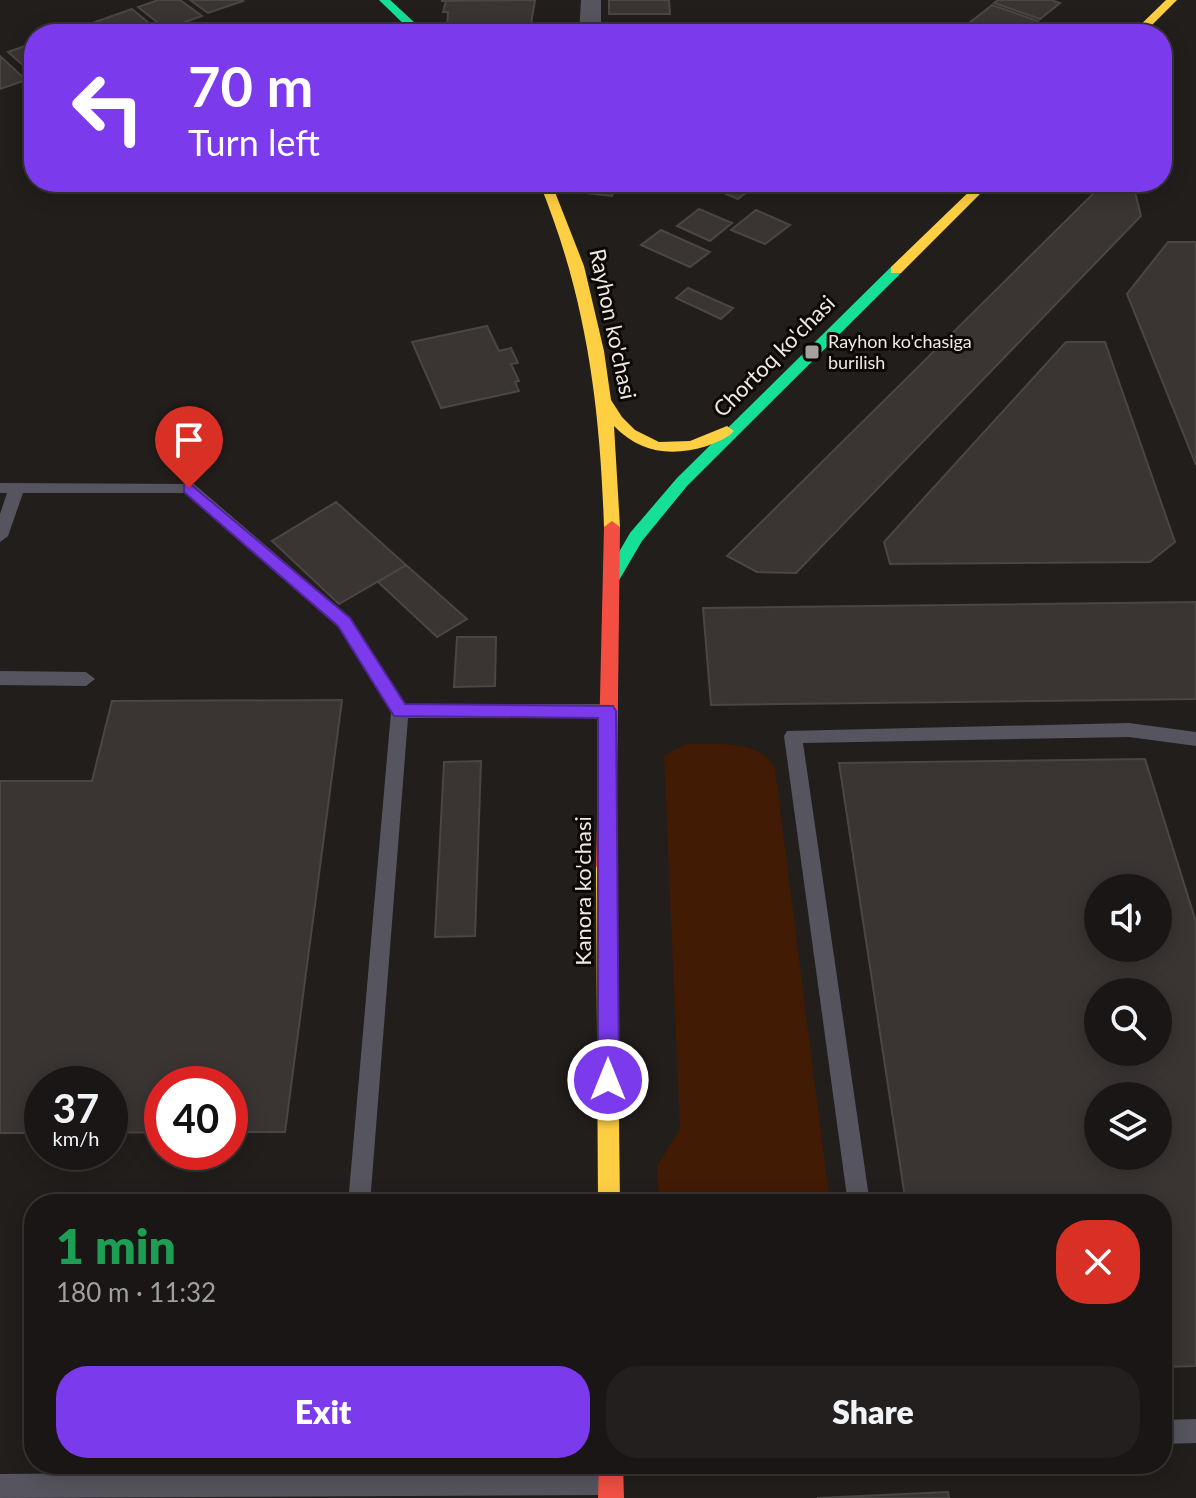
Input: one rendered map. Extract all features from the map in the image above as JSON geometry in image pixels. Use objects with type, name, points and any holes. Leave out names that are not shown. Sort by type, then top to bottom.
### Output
[{"type":"street","points":[[384,0],[410,24]]},
{"type":"street","points":[[590,24],[591,0]]},
{"type":"street","points":[[1147,24],[1172,0]]},
{"type":"street","name":"Rayhon ko'chasi","points":[[549,192],[570,238],[591,313],[606,403],[612,578]]},
{"type":"street","name":"Chortoq ko'chasi","points":[[612,578],[649,520],[739,424],[976,192]]},
{"type":"street","points":[[606,403],[622,432],[639,442],[659,447],[679,448],[701,444],[739,424]]},
{"type":"street","name":"Kanora ko'chasi","points":[[609,1194],[607,711],[612,578]]},
{"type":"lane","points":[[0,536],[9,488],[189,488],[344,622],[400,711],[360,1194]]},
{"type":"lane","points":[[0,678],[86,679]]},
{"type":"lane","points":[[400,711],[607,711]]},
{"type":"lane","points":[[858,1194],[793,736],[1129,730],[1196,739]]},
{"type":"lane","points":[[1172,1432],[1196,1431]]},
{"type":"lane","points":[[0,1487],[337,1474],[611,1481]]},
{"type":"shaded area","points":[[686,744],[736,745],[759,752],[775,769],[829,1194],[658,1194],[657,1166],[680,1129],[664,756]]},
{"type":"building","points":[[158,0],[180,0],[202,16],[180,24],[160,24],[138,7]]},
{"type":"building","points":[[190,0],[241,0],[243,1],[208,13]]},
{"type":"building","points":[[535,0],[531,24],[447,24],[448,12],[443,12],[446,1],[441,1]]},
{"type":"building","points":[[609,0],[669,0],[670,14],[609,14]]},
{"type":"building","points":[[998,0],[1051,0],[1060,3],[1040,19],[994,3]]},
{"type":"building","points":[[992,5],[1038,21],[1034,24],[968,24]]},
{"type":"building","points":[[132,9],[150,24],[98,24],[95,22]]},
{"type":"building","points":[[24,46],[24,66],[8,52]]},
{"type":"building","points":[[0,56],[24,81],[0,89]]},
{"type":"building","points":[[585,192],[614,192],[612,196]]},
{"type":"building","points":[[721,192],[747,192],[738,199]]},
{"type":"building","points":[[1095,192],[1135,192],[1141,216],[796,573],[757,572],[727,556]]},
{"type":"building","points":[[699,209],[732,223],[710,241],[677,226]]},
{"type":"building","points":[[756,210],[790,225],[765,244],[731,230]]},
{"type":"building","points":[[661,230],[710,252],[690,267],[641,245]]},
{"type":"building","points":[[1168,242],[1196,242],[1196,465],[1127,294]]},
{"type":"building","points":[[688,288],[733,308],[721,319],[676,298]]},
{"type":"building","points":[[487,326],[499,351],[511,348],[518,363],[511,364],[519,381],[515,382],[519,391],[441,408],[412,342]]},
{"type":"building","points":[[1066,342],[1105,342],[1175,542],[1150,562],[890,564],[884,542]]},
{"type":"building","points":[[336,502],[406,565],[339,604],[272,541]]},
{"type":"building","points":[[406,565],[467,619],[437,637],[378,582]]},
{"type":"building","points":[[1196,602],[1196,699],[711,705],[703,608]]},
{"type":"building","points":[[457,637],[496,637],[495,686],[454,687]]},
{"type":"building","points":[[342,700],[285,1132],[248,1132],[248,1066],[144,1066],[144,1132],[128,1133],[128,1066],[24,1066],[24,1133],[0,1133],[0,781],[92,781],[112,701]]},
{"type":"building","points":[[1145,759],[1196,922],[1196,1366],[1172,1367],[1172,1194],[904,1194],[839,763]]},
{"type":"building","points":[[481,761],[475,936],[435,937],[444,762]]},
{"type":"building","points":[[948,1492],[949,1498],[817,1498]]},
{"type":"traffic: fast","points":[[384,0],[410,24]]},
{"type":"traffic: fast","points":[[612,578],[636,537],[682,482],[896,270]]},
{"type":"traffic: slow","points":[[1147,24],[1172,0]]},
{"type":"traffic: slow","points":[[549,192],[577,266],[597,351],[608,437],[612,527]]},
{"type":"traffic: slow","points":[[896,270],[976,192]]},
{"type":"traffic: slow","points":[[606,403],[630,434],[659,447],[691,445],[727,431]]},
{"type":"traffic: slow","points":[[606,866],[609,1194]]},
{"type":"traffic: jam","points":[[606,866],[612,527]]},
{"type":"traffic: jam","points":[[611,1474],[611,1498]]},
{"type":"place","name":"Rayhon ko'chasiga burilish","points":[[812,352]]},
{"type":"route","points":[[189,488],[344,622],[400,711],[607,711],[608,1080]]}]
